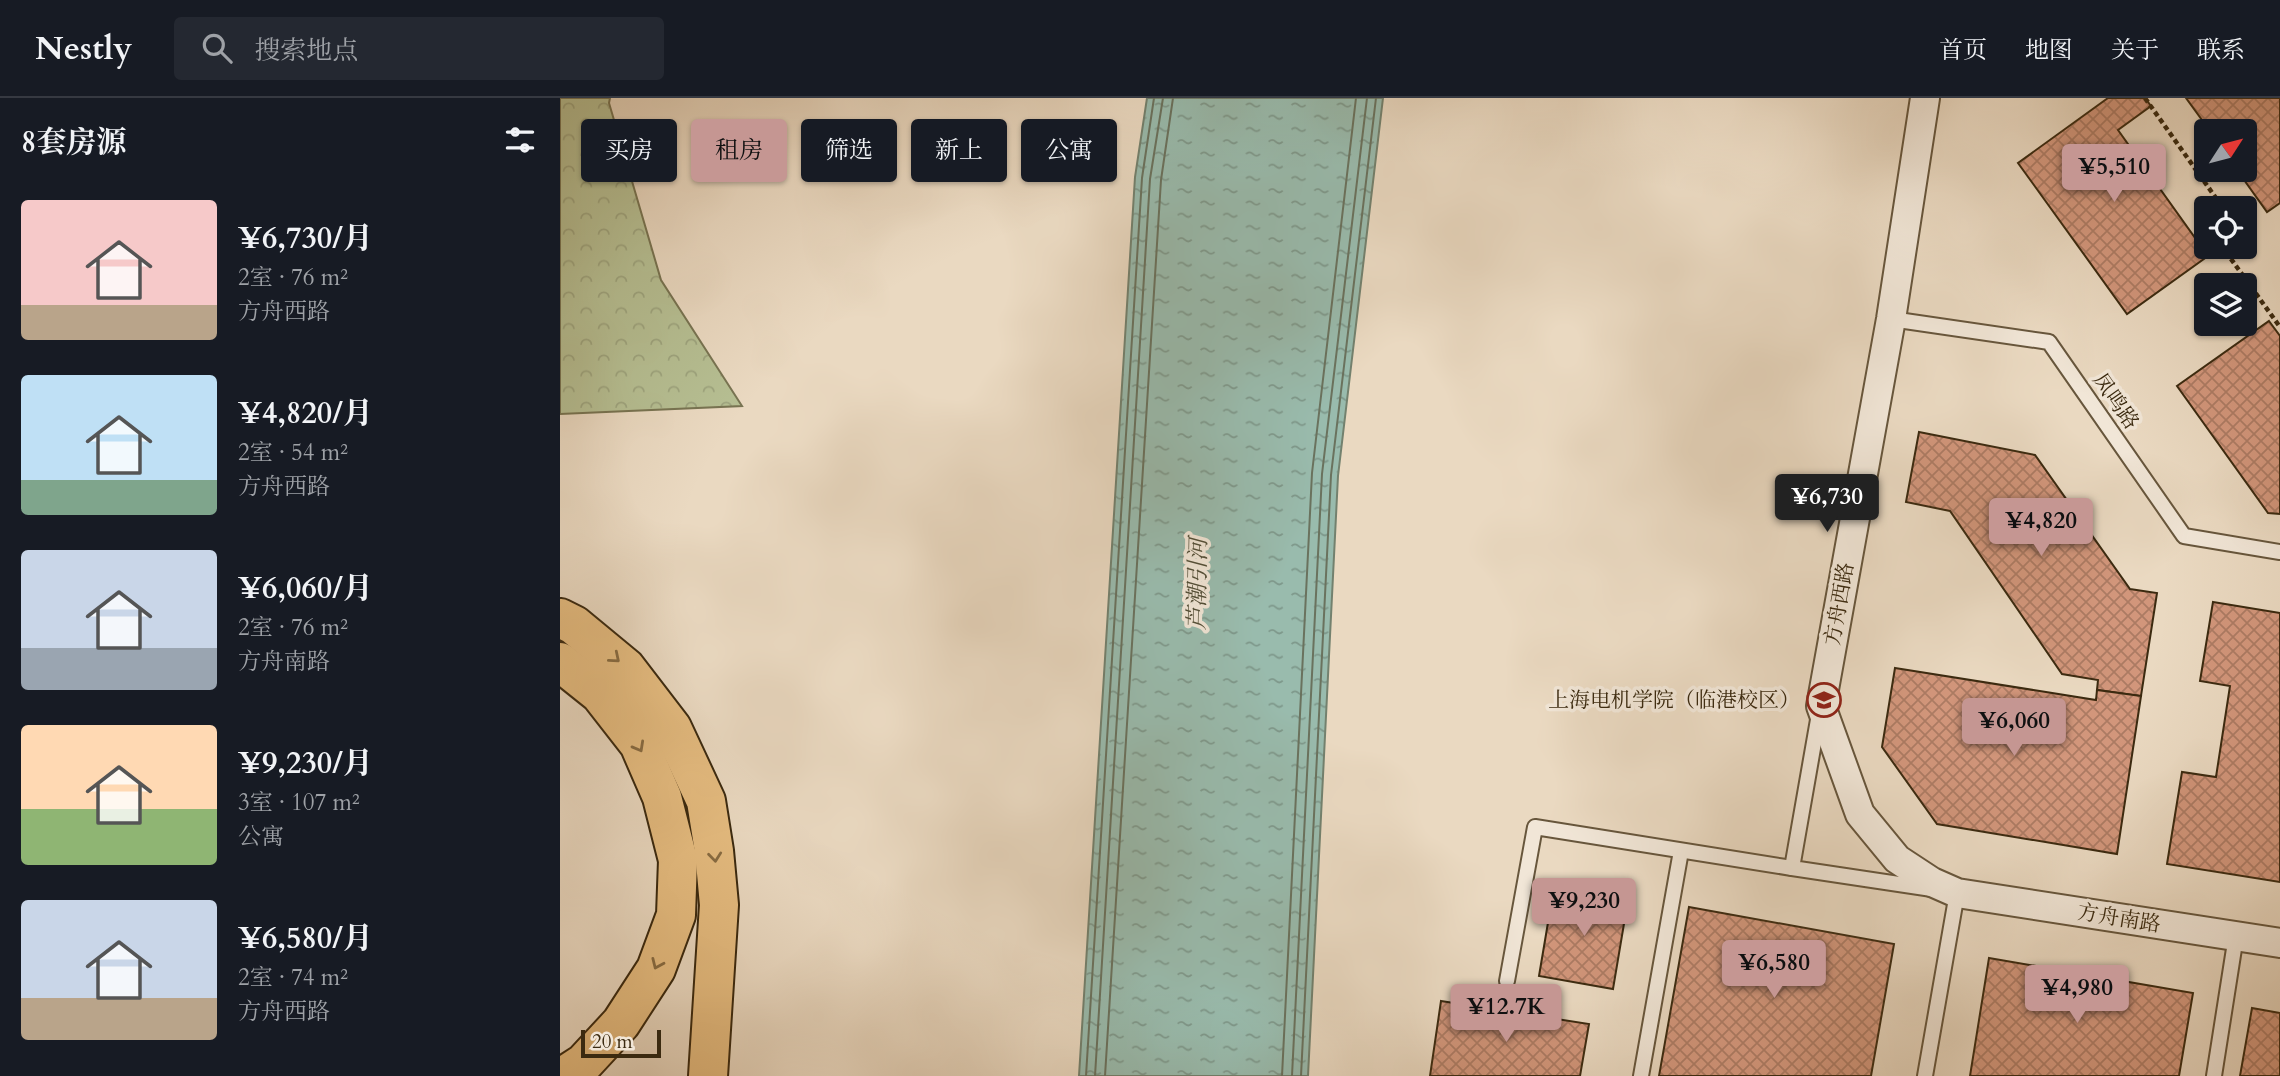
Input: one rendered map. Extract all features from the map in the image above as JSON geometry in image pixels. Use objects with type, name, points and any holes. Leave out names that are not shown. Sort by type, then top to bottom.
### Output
[{"type":"highway","points":[[560,618],[574,625],[626,668],[672,728],[706,801],[719,905],[708,1076]]},
{"type":"highway","points":[[560,662],[600,694],[639,744],[662,797],[678,860],[676,915],[656,969],[621,1023],[584,1063],[564,1076]]},
{"type":"street","name":"方舟西路","points":[[1821,706],[1891,319],[1925,98]]},
{"type":"street","points":[[1821,706],[1860,814],[1897,859],[1932,882],[1957,893]]},
{"type":"street","name":"方舟南路","points":[[1957,893],[2280,943]]},
{"type":"lane","name":"凤鸣路","points":[[1891,319],[2049,342],[2184,536],[2280,552]]},
{"type":"lane","points":[[1792,868],[1821,706]]},
{"type":"lane","points":[[1507,981],[1535,827],[1957,893],[1925,1076]]},
{"type":"lane","points":[[1641,1076],[1681,850]]},
{"type":"lane","points":[[2214,1076],[2236,936]]},
{"type":"path","points":[[2145,98],[2214,196]]},
{"type":"path","points":[[2231,259],[2280,327]]},
{"type":"green space","points":[[560,98],[610,98],[614,119],[581,119],[581,182],[632,182],[661,280],[742,406],[560,414]]},
{"type":"water","name":"芦潮引河","points":[[1147,98],[1383,98],[1338,476],[1308,1076],[1079,1076],[1135,177]]},
{"type":"building","points":[[2108,98],[2145,98],[2151,106],[2118,130],[2194,236],[2194,259],[2204,259],[2127,314],[2018,163]]},
{"type":"building","points":[[2186,98],[2280,98],[2280,203],[2267,212],[2246,182],[2258,182],[2258,119],[2201,119]]},
{"type":"building","points":[[2269,321],[2280,336],[2280,514],[2268,513],[2177,386],[2248,336],[2257,336],[2257,329]]},
{"type":"building","points":[[1919,432],[2035,455],[2130,589],[2157,593],[2141,696],[2097,690],[2098,680],[2062,674],[1950,511],[1906,502]]},
{"type":"building","points":[[2213,602],[2280,613],[2280,882],[2167,864],[2182,772],[2216,777],[2230,686],[2200,681]]},
{"type":"building","points":[[1895,668],[2096,700],[2097,690],[2141,696],[2117,854],[1937,824],[1882,747]]},
{"type":"building","points":[[1554,887],[1628,900],[1613,989],[1539,976]]},
{"type":"building","points":[[1689,907],[1894,944],[1871,1076],[1659,1076]]},
{"type":"building","points":[[1989,958],[2193,993],[2179,1076],[1970,1076]]},
{"type":"building","points":[[1441,1001],[1589,1024],[1580,1076],[1430,1076]]},
{"type":"building","points":[[2252,1008],[2280,1013],[2280,1076],[2240,1076]]},
{"type":"place","name":"上海电机学院（临港校区）","points":[[1824,700]]}]
